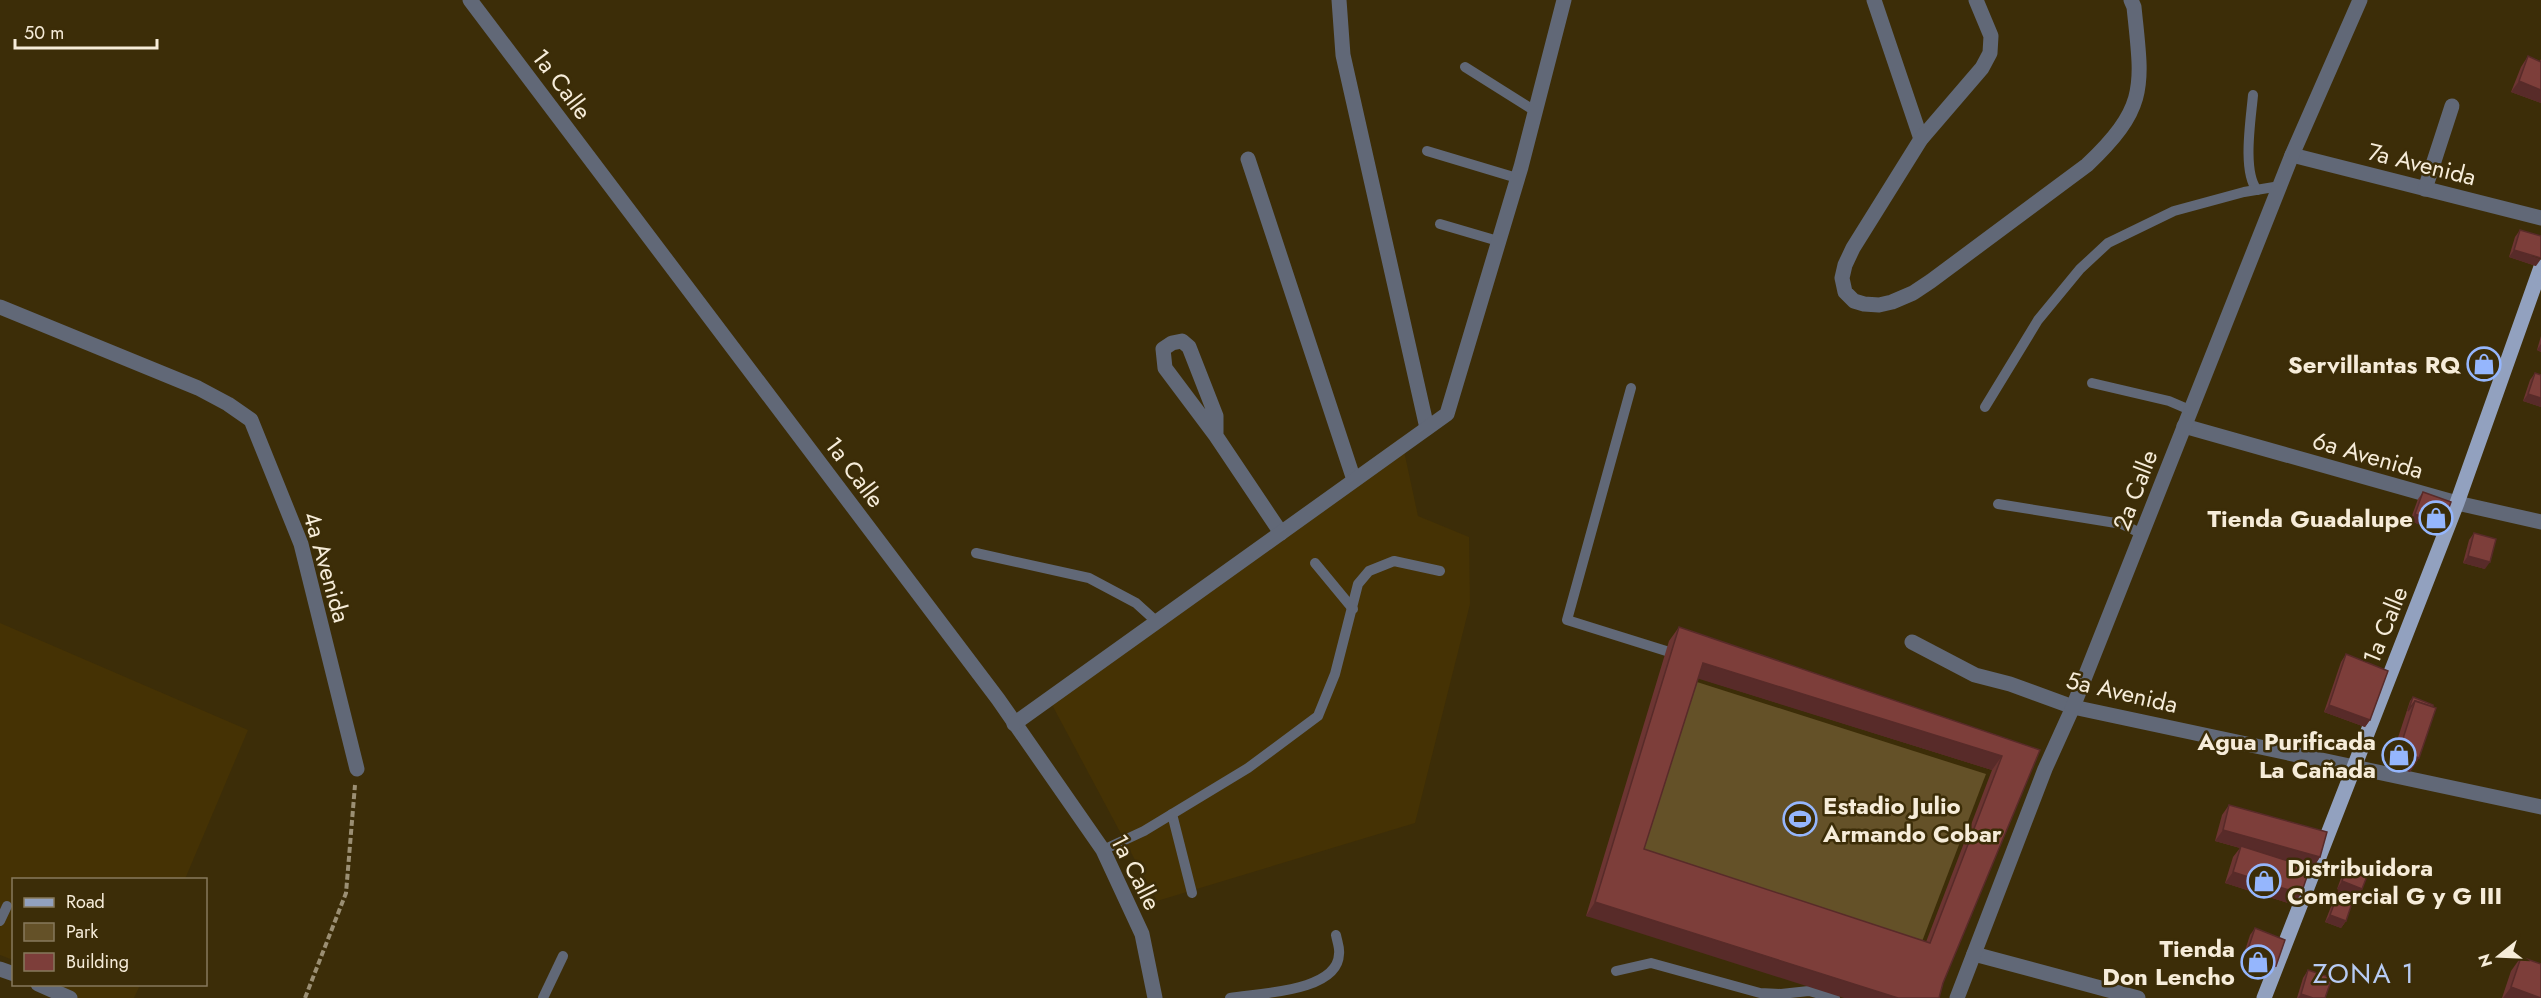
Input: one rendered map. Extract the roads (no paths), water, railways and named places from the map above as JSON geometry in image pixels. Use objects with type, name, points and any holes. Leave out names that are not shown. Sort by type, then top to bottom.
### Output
[{"type":"main road","name":"1a Calle","points":[[2264,998],[2457,503],[2541,267]]},
{"type":"street","name":"1a Calle","points":[[470,0],[991,689],[1103,850],[1142,934],[1155,998]]},
{"type":"street","points":[[1339,0],[1343,55],[1427,428]]},
{"type":"street","points":[[1014,724],[1446,414],[1517,178],[1564,0]]},
{"type":"street","points":[[1874,0],[1921,139]]},
{"type":"street","points":[[1976,0],[1991,36],[1990,53],[1982,68],[1921,139],[1845,266],[1842,278],[1845,292],[1854,301],[1879,305],[1913,293],[2087,165],[2108,145],[2130,116],[2140,85],[2140,61],[2134,7],[2131,0]]},
{"type":"street","name":"2a Calle","points":[[1957,998],[2040,768],[2073,707],[2292,155],[2360,0]]},
{"type":"street","points":[[2426,189],[2452,106]]},
{"type":"street","name":"7a Avenida","points":[[2292,155],[2541,218]]},
{"type":"street","points":[[1248,159],[1354,480]]},
{"type":"street","name":"4a Avenida","points":[[0,307],[198,388],[228,404],[251,420],[301,544],[357,769]]},
{"type":"street","points":[[1216,436],[1216,416],[1189,347],[1182,341],[1172,343],[1163,349],[1165,368],[1216,436],[1281,533]]},
{"type":"street","name":"6a Avenida","points":[[2184,426],[2457,503],[2541,522]]},
{"type":"street","name":"5a Avenida","points":[[1912,642],[1975,675],[2010,684],[2073,707],[2541,807]]},
{"type":"street","points":[[1974,954],[2138,998]]},
{"type":"street","points":[[43,986],[70,998]]},
{"type":"lane","points":[[1465,67],[1535,111]]},
{"type":"lane","points":[[2253,95],[2249,148],[2251,183],[2257,189]]},
{"type":"lane","points":[[1427,151],[1517,178]]},
{"type":"lane","points":[[1985,407],[2038,320],[2080,269],[2108,243],[2174,211],[2257,189],[2280,186]]},
{"type":"lane","points":[[1440,224],[1498,241]]},
{"type":"lane","points":[[2092,383],[2169,401],[2190,410]]},
{"type":"lane","points":[[1631,388],[1567,620],[1692,659]]},
{"type":"lane","points":[[1998,504],[2122,524],[2142,534]]},
{"type":"lane","points":[[976,553],[1089,578],[1136,603],[1157,622]]},
{"type":"lane","points":[[1103,850],[1172,814],[1248,768],[1318,716],[1335,674],[1358,584],[1369,572],[1394,561],[1440,571]]},
{"type":"lane","points":[[1315,562],[1353,609]]},
{"type":"lane","points":[[1172,814],[1192,893]]},
{"type":"lane","points":[[0,921],[7,906]]},
{"type":"lane","points":[[1230,998],[1302,986],[1326,977],[1334,969],[1340,955],[1336,935]]},
{"type":"lane","points":[[543,998],[563,956]]},
{"type":"lane","points":[[1616,971],[1651,963],[1760,993],[1781,994],[1809,991],[1835,998]]},
{"type":"place","name":"Servillantas RQ","points":[[2484,364]]},
{"type":"place","name":"Tienda Guadalupe","points":[[2436,518]]},
{"type":"place","name":"Agua Purificada La Cañada","points":[[2399,755]]},
{"type":"place","name":"Estadio Julio Armando Cobar","points":[[1800,819]]},
{"type":"place","name":"Distribuidora Comercial G y G III","points":[[2264,881]]},
{"type":"place","name":"Tienda Don Lencho","points":[[2258,962]]},
{"type":"district","name":"ZONA 1","points":[[2364,973]]}]
